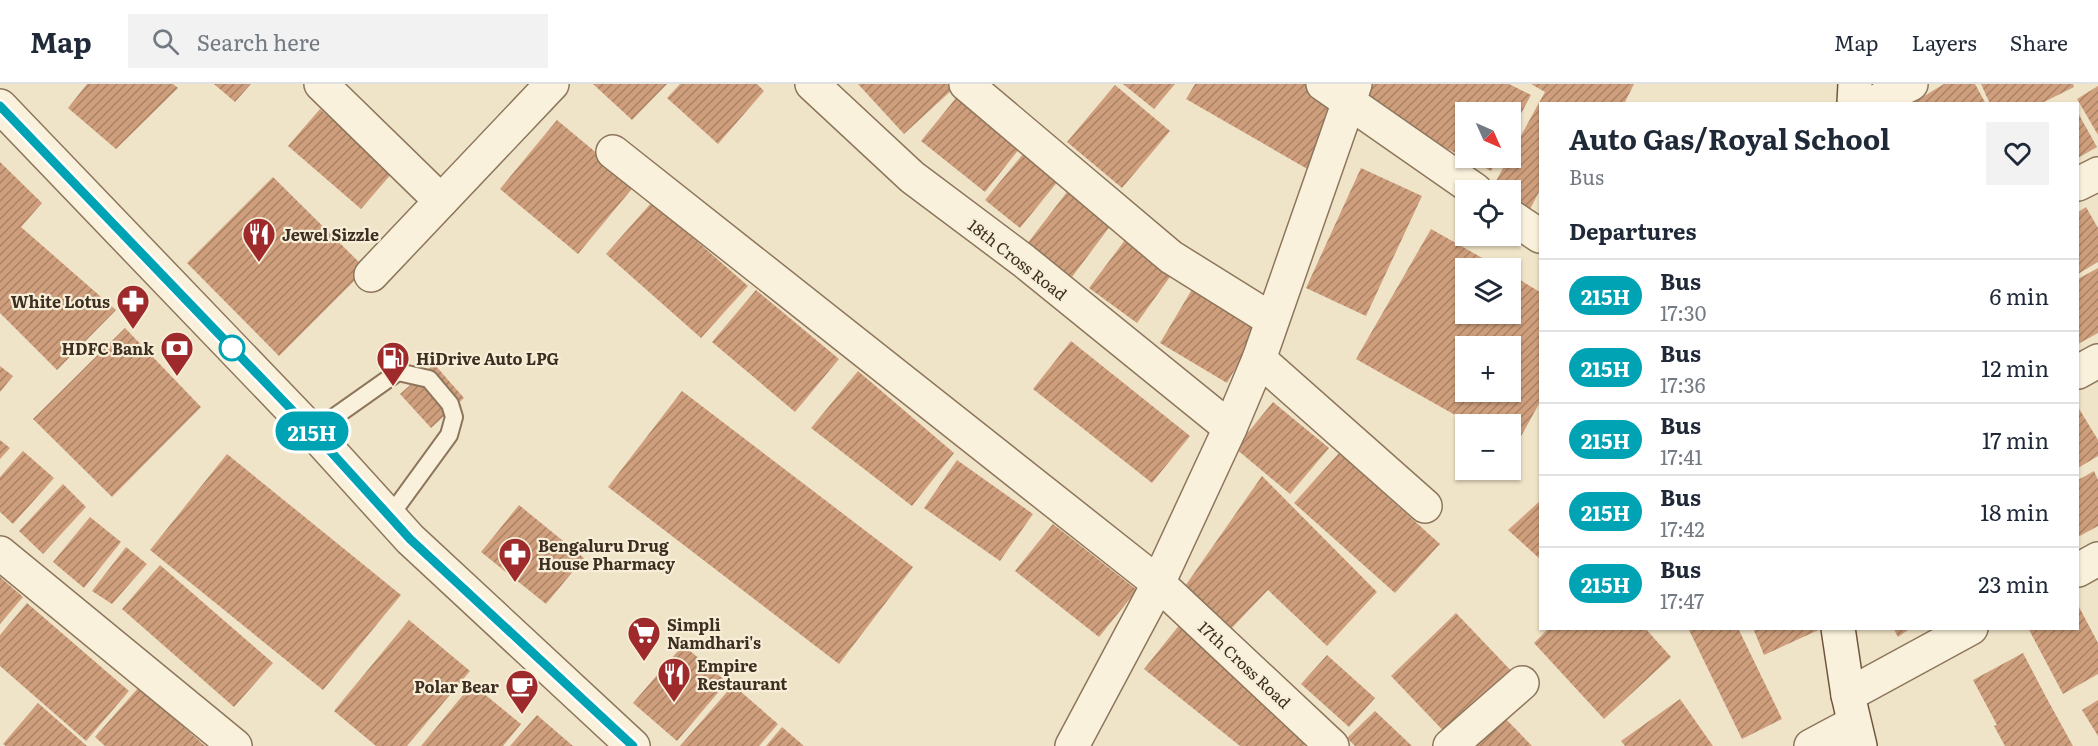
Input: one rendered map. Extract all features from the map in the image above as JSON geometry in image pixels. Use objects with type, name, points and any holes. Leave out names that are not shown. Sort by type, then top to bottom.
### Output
[{"type":"street","points":[[321,84],[441,201]]},
{"type":"street","points":[[371,275],[552,84]]},
{"type":"street","name":"18th Cross Road","points":[[812,84],[912,177],[1024,261],[1230,428]]},
{"type":"street","points":[[966,84],[1171,257],[1272,320]]},
{"type":"street","points":[[1854,102],[1855,84]]},
{"type":"street","points":[[1875,102],[1911,84]]},
{"type":"street","points":[[1072,746],[1158,583],[1230,428],[1259,359],[1342,90],[1461,180]]},
{"type":"street","points":[[0,106],[313,432],[410,539],[633,746]]},
{"type":"street","name":"17th Cross Road","points":[[613,152],[1158,583],[1332,746]]},
{"type":"street","points":[[2079,184],[2098,174]]},
{"type":"street","points":[[1521,223],[1539,235]]},
{"type":"street","points":[[1259,359],[1425,506]]},
{"type":"street","points":[[2079,372],[2098,362]]},
{"type":"street","points":[[0,553],[235,746]]},
{"type":"street","points":[[2079,569],[2098,559]]},
{"type":"street","points":[[1838,630],[1854,721]]},
{"type":"street","points":[[1810,746],[1854,721],[1968,630]]},
{"type":"street","points":[[1450,746],[1522,683]]},
{"type":"lane","points":[[313,432],[398,372],[429,379],[450,404],[454,417],[449,435],[390,516]]},
{"type":"building","points":[[87,84],[173,84],[178,88],[116,149],[68,108]]},
{"type":"building","points":[[214,84],[251,84],[235,102]]},
{"type":"building","points":[[593,84],[667,84],[632,120]]},
{"type":"building","points":[[680,84],[757,84],[764,91],[718,144],[667,98]]},
{"type":"building","points":[[858,84],[949,84],[953,89],[904,134]]},
{"type":"building","points":[[1123,84],[1175,84],[1154,109]]},
{"type":"building","points":[[1195,84],[1318,84],[1343,102],[1316,174],[1186,99]]},
{"type":"building","points":[[1373,84],[1509,84],[1531,95],[1521,114],[1521,102],[1455,102],[1455,153],[1362,105]]},
{"type":"building","points":[[1531,84],[1634,84],[1625,102],[1539,102],[1545,92]]},
{"type":"building","points":[[1944,84],[1975,84],[1985,102],[1914,102]]},
{"type":"building","points":[[1981,84],[2073,84],[2074,87],[2044,102],[1989,102]]},
{"type":"building","points":[[1115,85],[1170,131],[1122,188],[1067,142]]},
{"type":"building","points":[[2098,86],[2098,135],[2079,102],[2077,99]]},
{"type":"building","points":[[960,93],[1024,143],[985,192],[921,141]]},
{"type":"building","points":[[1539,103],[1539,192],[1528,213],[1521,210],[1521,180],[1497,180],[1503,168],[1521,168],[1521,136]]},
{"type":"building","points":[[320,109],[393,172],[361,209],[288,146]]},
{"type":"building","points":[[2079,115],[2097,147],[2079,157]]},
{"type":"building","points":[[557,120],[635,185],[578,254],[500,189]]},
{"type":"building","points":[[1028,148],[1063,175],[1020,228],[985,200]]},
{"type":"building","points":[[0,162],[42,203],[21,227],[116,310],[57,370],[0,313]]},
{"type":"building","points":[[1361,168],[1422,196],[1366,316],[1306,288]]},
{"type":"building","points":[[273,177],[366,269],[279,356],[187,263]]},
{"type":"building","points":[[1067,192],[1111,225],[1072,277],[1027,244]]},
{"type":"building","points":[[652,202],[748,286],[701,338],[606,254]]},
{"type":"building","points":[[2086,207],[2098,228],[2098,262],[2079,273],[2079,211]]},
{"type":"building","points":[[1431,229],[1455,243],[1455,246],[1461,246],[1482,258],[1455,258],[1455,324],[1521,324],[1521,281],[1539,291],[1539,404],[1521,436],[1521,414],[1455,415],[1356,359]]},
{"type":"building","points":[[1125,240],[1172,274],[1137,323],[1089,288]]},
{"type":"building","points":[[2098,268],[2098,333],[2079,343],[2079,278]]},
{"type":"building","points":[[1194,286],[1261,325],[1227,383],[1160,343]]},
{"type":"building","points":[[756,290],[839,359],[795,412],[712,342]]},
{"type":"building","points":[[125,328],[201,407],[112,497],[33,419]]},
{"type":"building","points":[[1071,341],[1190,436],[1152,483],[1033,389]]},
{"type":"building","points":[[434,364],[464,398],[431,428],[400,394]]},
{"type":"building","points":[[0,366],[13,376],[0,392]]},
{"type":"building","points":[[858,371],[954,453],[912,506],[811,428]]},
{"type":"building","points":[[682,391],[913,567],[839,664],[608,487]]},
{"type":"building","points":[[1273,402],[1329,448],[1290,494],[1235,448]]},
{"type":"building","points":[[2079,409],[2098,440],[2098,456],[2079,467]]},
{"type":"building","points":[[0,440],[10,448],[0,459]]},
{"type":"building","points":[[23,451],[54,478],[13,524],[0,512],[0,477]]},
{"type":"building","points":[[1339,453],[1440,544],[1395,593],[1294,503]]},
{"type":"building","points":[[227,454],[401,595],[323,690],[150,550]]},
{"type":"building","points":[[957,460],[1033,514],[1000,561],[924,508]]},
{"type":"building","points":[[2094,471],[2098,480],[2098,526],[2079,536],[2079,479]]},
{"type":"building","points":[[1262,476],[1377,592],[1327,646],[1268,590],[1228,632],[1183,589]]},
{"type":"building","points":[[63,484],[86,507],[43,554],[19,531]]},
{"type":"building","points":[[1539,502],[1539,558],[1508,530]]},
{"type":"building","points":[[519,505],[584,558],[546,604],[481,552]]},
{"type":"building","points":[[90,517],[121,542],[84,588],[53,562]]},
{"type":"building","points":[[1053,524],[1137,590],[1099,637],[1015,571]]},
{"type":"building","points":[[126,547],[147,564],[112,604],[92,591]]},
{"type":"building","points":[[160,565],[273,663],[234,707],[122,609]]},
{"type":"building","points":[[0,577],[23,597],[0,624]]},
{"type":"building","points":[[27,603],[129,691],[86,741],[0,666],[0,635]]},
{"type":"building","points":[[2079,607],[2098,643],[2098,674],[2063,694],[2029,630],[2079,630]]},
{"type":"building","points":[[1456,613],[1519,679],[1454,742],[1391,676]]},
{"type":"building","points":[[409,620],[470,671],[407,746],[376,746],[334,711]]},
{"type":"building","points":[[1181,623],[1316,731],[1304,746],[1240,746],[1144,669]]},
{"type":"building","points":[[1547,630],[1647,630],[1671,657],[1604,719],[1534,643]]},
{"type":"building","points":[[1689,630],[1739,630],[1782,719],[1742,739]]},
{"type":"building","points":[[1754,630],[1819,630],[1764,655]]},
{"type":"building","points":[[1894,630],[1908,630],[1898,637]]},
{"type":"building","points":[[683,645],[727,682],[677,741],[633,703]]},
{"type":"building","points":[[2023,653],[2073,746],[2005,746],[1994,726],[1997,725],[1973,680]]},
{"type":"building","points":[[1327,655],[1375,698],[1349,727],[1301,684]]},
{"type":"building","points":[[472,684],[521,724],[503,746],[421,746]]},
{"type":"building","points":[[733,685],[778,724],[759,746],[680,746]]},
{"type":"building","points":[[139,687],[205,746],[105,746],[95,737]]},
{"type":"building","points":[[1680,699],[1713,746],[1625,746],[1621,741]]},
{"type":"building","points":[[2098,700],[2098,736],[2082,710]]},
{"type":"building","points":[[38,703],[87,746],[6,746],[3,744]]},
{"type":"building","points":[[1375,711],[1412,746],[1355,746],[1347,738]]},
{"type":"building","points":[[537,715],[573,746],[510,746]]},
{"type":"building","points":[[1504,717],[1532,746],[1474,746]]},
{"type":"building","points":[[782,727],[804,746],[766,746]]},
{"type":"bus line","name":"215H","points":[[0,106],[313,432],[410,539],[633,746]]},
{"type":"place","name":"Jewel Sizzle","points":[[259,263]]},
{"type":"place","name":"White Lotus","points":[[133,330]]},
{"type":"place","name":"HDFC Bank","points":[[177,377]]},
{"type":"place","name":"HiDrive Auto LPG","points":[[393,387]]},
{"type":"place","name":"Bengaluru Drug House Pharmacy","points":[[515,583]]},
{"type":"place","name":"Simpli Namdhari's","points":[[644,662]]},
{"type":"place","name":"Empire Restaurant","points":[[674,703]]},
{"type":"place","name":"Polar Bear","points":[[522,715]]}]
